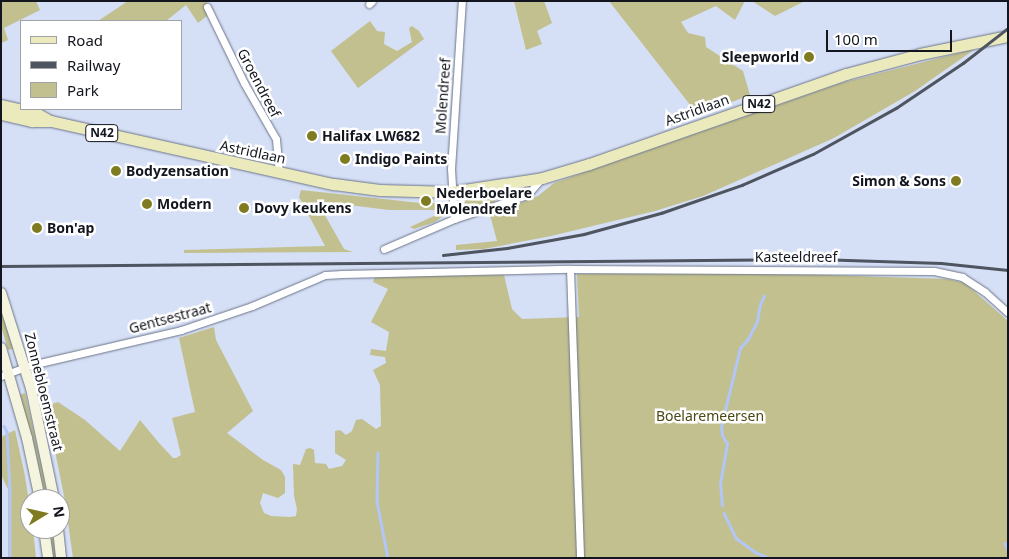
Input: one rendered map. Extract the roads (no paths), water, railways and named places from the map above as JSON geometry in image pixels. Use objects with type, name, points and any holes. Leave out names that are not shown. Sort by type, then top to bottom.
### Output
[{"type":"main road","name":"Astridlaan","points":[[1,114],[32,120],[51,121],[279,173],[380,190],[451,192],[542,178],[589,164],[846,74],[920,54],[1008,36]]},
{"type":"main road","name":"Astridlaan","points":[[1,105],[20,109]]},
{"type":"main road","name":"Astridlaan","points":[[23,110],[36,113],[51,121]]},
{"type":"main road","name":"Zonnebloemstraat","points":[[1,293],[26,367],[52,489]]},
{"type":"main road","name":"Zonnebloemstraat","points":[[1,348],[4,374],[27,438],[38,489]]},
{"type":"main road","points":[[45,539],[48,558]]},
{"type":"main road","points":[[59,539],[61,558]]},
{"type":"street","name":"Molendreef","points":[[451,192],[450,169],[464,3]]},
{"type":"street","name":"Groendreef","points":[[207,7],[244,83],[276,139],[279,173]]},
{"type":"street","name":"Astridlaan","points":[[384,249],[454,219],[527,195],[542,178]]},
{"type":"street","points":[[451,192],[454,219]]},
{"type":"street","points":[[570,269],[580,558]]},
{"type":"street","name":"Kasteeldreef","points":[[342,274],[570,269],[934,271],[962,277],[985,292],[1008,313]]},
{"type":"street","name":"Gentsestraat","points":[[4,374],[181,330],[252,306],[325,275],[342,274]]},
{"type":"waterway","points":[[722,506],[720,484],[727,444],[722,435],[721,427],[740,348],[748,339],[757,321],[760,304],[764,296]]},
{"type":"waterway","points":[[4,426],[7,432],[10,492],[10,558]]},
{"type":"waterway","points":[[378,453],[377,501],[388,558]]},
{"type":"waterway","points":[[724,513],[736,538],[755,552],[769,558]]},
{"type":"waterway","points":[[1005,543],[1008,550]]},
{"type":"railway","points":[[443,255],[507,248],[584,234],[661,213],[742,185],[813,154],[896,108],[963,63],[1008,28]]},
{"type":"railway","points":[[1,266],[816,259],[941,263],[1008,270]]},
{"type":"place","name":"Sleepworld","points":[[809,57]]},
{"type":"place","name":"Halifax LW682","points":[[312,136]]},
{"type":"place","name":"Indigo Paints","points":[[345,159]]},
{"type":"place","name":"Bodyzensation","points":[[116,171]]},
{"type":"place","name":"Simon & Sons","points":[[956,181]]},
{"type":"place","name":"Nederboelare Molendreef","points":[[426,201]]},
{"type":"place","name":"Modern","points":[[147,204]]},
{"type":"place","name":"Dovy keukens","points":[[244,208]]},
{"type":"place","name":"Bon'ap","points":[[37,228]]},
{"type":"park label","name":"Boelaremeersen","points":[[710,416]]}]
